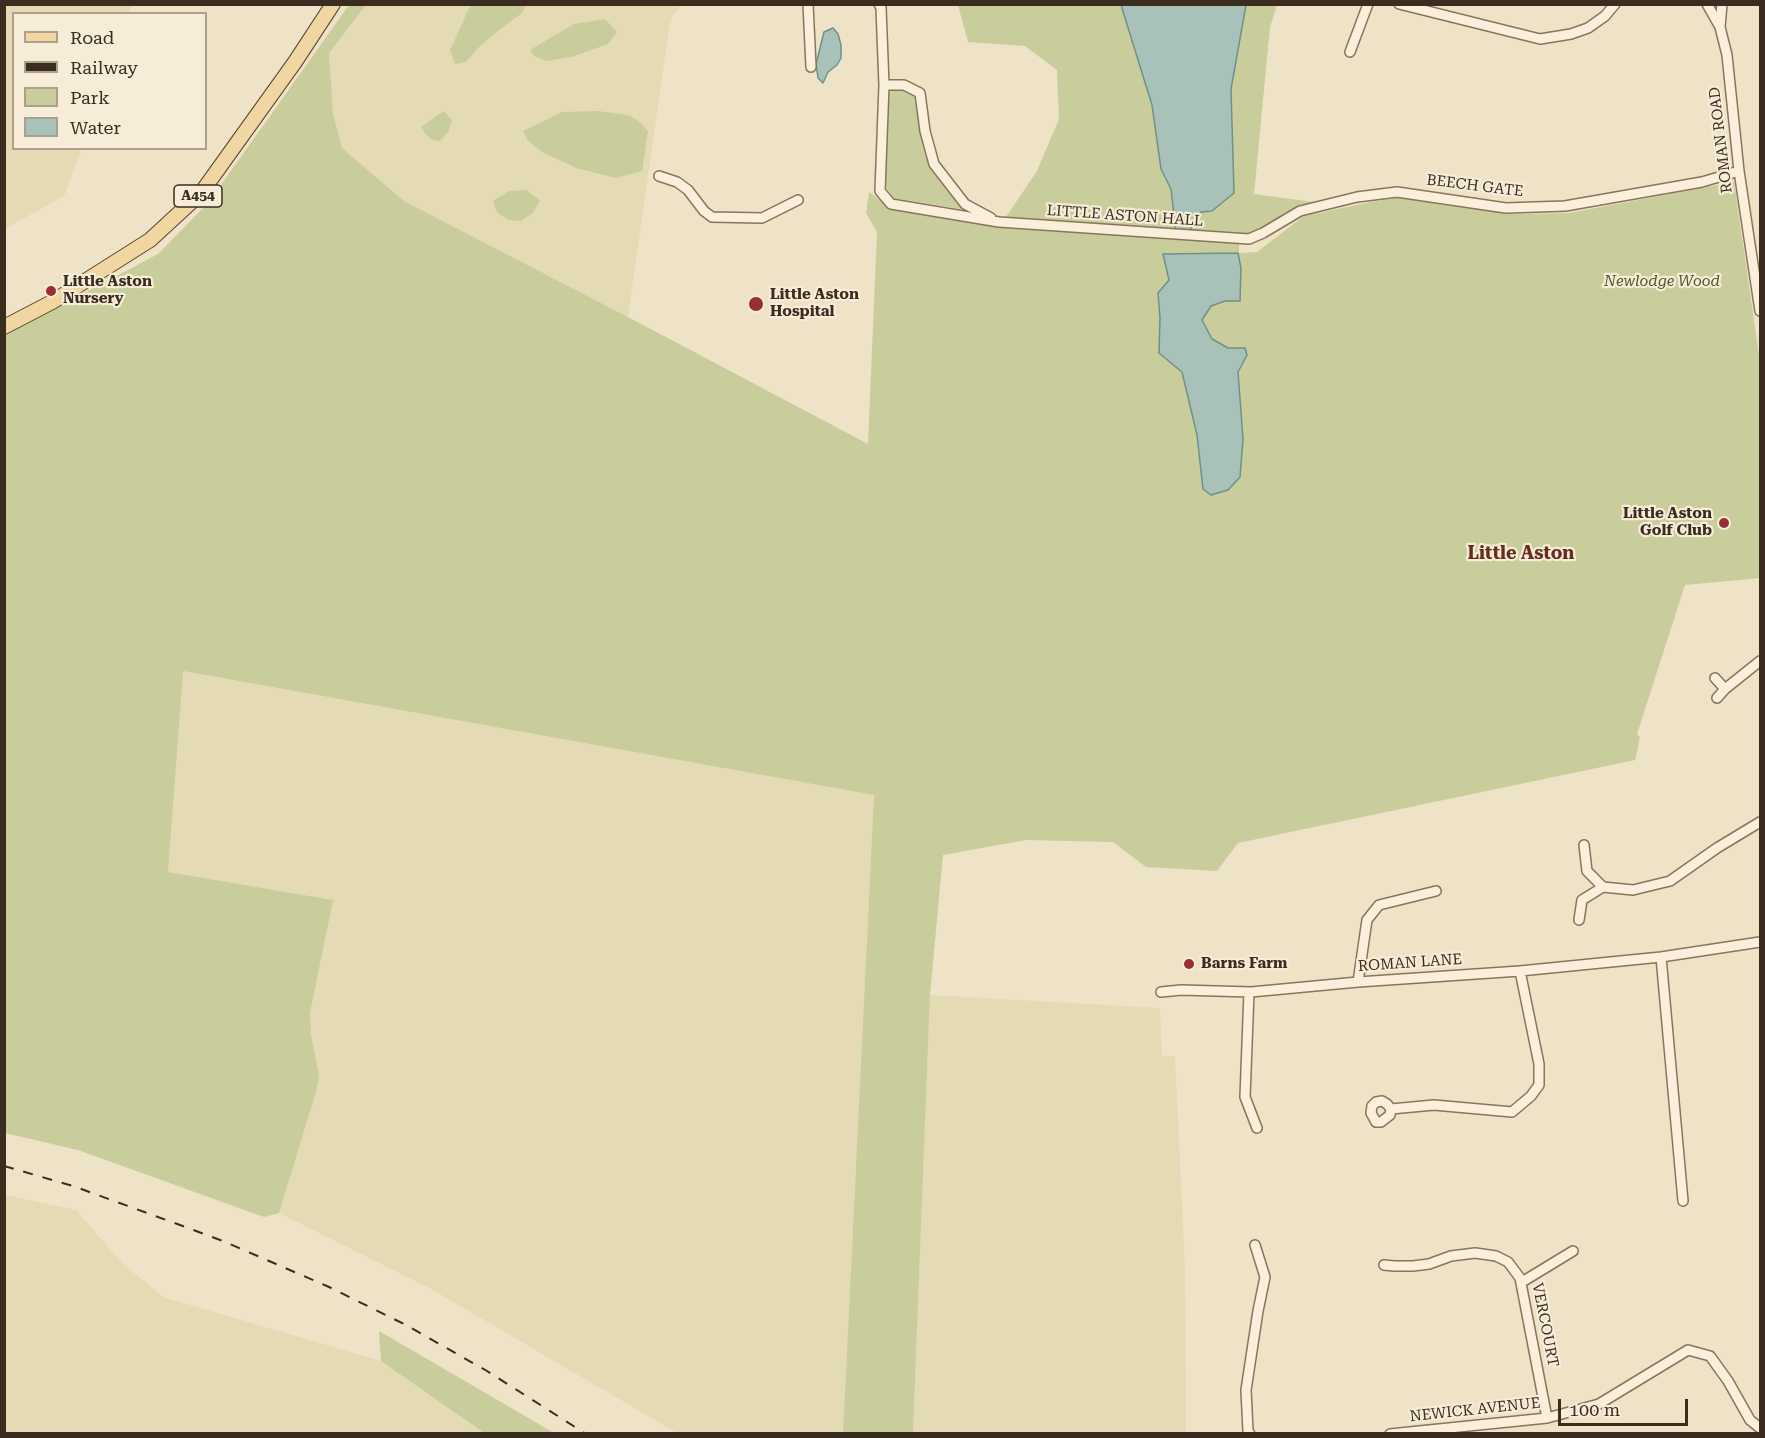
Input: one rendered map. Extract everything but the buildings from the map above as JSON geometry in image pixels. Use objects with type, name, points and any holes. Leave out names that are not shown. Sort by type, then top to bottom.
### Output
[{"type":"main road","name":"A454","points":[[4,327],[52,302],[150,240],[201,193],[295,62],[333,4]]},
{"type":"street","points":[[808,4],[811,67]]},
{"type":"street","name":"LITTLE ASTON HALL","points":[[879,4],[884,85],[880,191],[891,204],[999,222],[1249,239]]},
{"type":"street","points":[[1350,52],[1368,4]]},
{"type":"street","points":[[1399,4],[1540,39],[1571,34],[1588,28],[1605,16],[1615,4]]},
{"type":"street","name":"ROMAN ROAD","points":[[1707,4],[1719,27],[1727,55],[1739,171],[1759,283],[1761,311]]},
{"type":"street","points":[[1719,27],[1722,4]]},
{"type":"street","name":"LITTLE ASTON HALL","points":[[884,85],[904,85],[920,93],[925,130],[934,164],[965,204],[999,222]]},
{"type":"street","name":"BEECH GATE","points":[[1249,239],[1300,211],[1357,197],[1397,192],[1506,208],[1565,206],[1702,182],[1739,171]]},
{"type":"street","points":[[659,176],[677,182],[688,190],[704,211],[712,217],[762,218],[798,200]]},
{"type":"street","points":[[1717,698],[1761,661]]},
{"type":"street","points":[[1715,678],[1725,689]]},
{"type":"street","points":[[1579,920],[1582,900],[1603,887],[1633,890],[1670,881],[1761,822]]},
{"type":"street","points":[[1584,845],[1587,871],[1603,887]]},
{"type":"street","points":[[1358,982],[1367,920],[1379,905],[1436,891]]},
{"type":"street","name":"ROMAN LANE","points":[[1161,992],[1181,990],[1249,992],[1520,971],[1661,957],[1761,942]]},
{"type":"street","points":[[1661,957],[1683,1201]]},
{"type":"street","points":[[1391,1109],[1434,1105],[1512,1112],[1531,1096],[1539,1085],[1539,1064],[1520,971]]},
{"type":"street","points":[[1249,992],[1245,1097],[1257,1128]]},
{"type":"street","points":[[1250,1434],[1246,1390],[1265,1277],[1255,1245]]},
{"type":"street","points":[[1522,1282],[1573,1251]]},
{"type":"street","name":"VERCOURT","points":[[1384,1265],[1429,1264],[1451,1256],[1475,1253],[1487,1253],[1508,1262],[1522,1282],[1547,1418]]},
{"type":"street","name":"NEWICK AVENUE","points":[[1390,1434],[1547,1418],[1599,1404],[1688,1350],[1710,1356],[1728,1381],[1750,1420],[1761,1428]]},
{"type":"shaded area","points":[[5,4],[132,5],[129,12],[12,12],[12,150],[82,150],[64,196],[5,229]]},
{"type":"shaded area","points":[[366,5],[471,5],[450,50],[466,62],[478,48],[522,13],[526,5],[681,5],[672,16],[669,29],[628,317],[404,201],[342,148],[333,113],[329,53]],"holes":[[[599,111],[628,115],[639,122],[576,168],[542,152],[528,141]]]},
{"type":"shaded area","points":[[182,671],[874,795],[843,1433],[677,1433],[433,1290],[279,1213],[319,1076],[311,1034],[310,1013],[332,900],[168,872]]},
{"type":"shaded area","points":[[930,995],[1160,1008],[1162,1056],[1175,1056],[1185,1267],[1186,1433],[913,1434]]},
{"type":"shaded area","points":[[5,1195],[76,1210],[122,1263],[163,1297],[381,1361],[484,1433],[5,1433]]},
{"type":"green space","points":[[471,4],[526,5],[522,13],[478,48],[466,62],[455,64],[450,50]]},
{"type":"green space","name":"Little Aston Golf Club","points":[[349,5],[366,5],[329,53],[333,113],[342,148],[404,201],[868,444],[877,232],[866,213],[869,192],[888,206],[959,221],[1239,243],[1239,253],[1257,252],[1304,216],[1402,197],[1512,214],[1569,213],[1734,182],[1760,362],[1760,578],[1685,585],[1637,734],[1640,737],[1635,760],[1238,843],[1217,871],[1146,867],[1113,842],[1026,840],[943,855],[930,995],[913,1433],[843,1433],[874,795],[183,671],[168,872],[333,900],[310,1013],[311,1034],[319,1076],[279,1213],[264,1217],[78,1150],[5,1133],[5,335],[158,254],[208,203]],"holes":[[[1163,255],[1225,301],[1211,306],[1202,320],[1212,339],[1228,348],[1245,348],[1247,355],[1238,372],[1243,439],[1203,488],[1197,435],[1182,372],[1160,318],[1158,293],[1169,280]]]},
{"type":"green space","points":[[958,5],[1121,5],[1152,105],[1161,168],[1171,189],[1176,233],[1004,220],[1037,171],[1059,119],[1057,70],[1025,46],[968,42]]},
{"type":"green space","points":[[1246,5],[1277,5],[1270,27],[1254,194],[1313,202],[1249,235],[1188,233],[1201,211],[1234,193],[1231,89]]},
{"type":"green space","points":[[605,19],[617,32],[608,44],[572,57],[546,61],[534,56],[530,50],[574,24]]},
{"type":"green space","points":[[888,89],[907,91],[918,98],[922,137],[931,170],[961,206],[961,209],[894,198],[885,186]]},
{"type":"green space","points":[[444,111],[452,120],[449,131],[440,141],[433,140],[421,127]]},
{"type":"green space","points":[[599,111],[628,115],[640,122],[648,131],[642,171],[616,178],[576,168],[542,152],[528,141],[523,131],[562,112]]},
{"type":"green space","points":[[526,190],[540,200],[533,213],[521,221],[508,220],[497,212],[493,201],[509,191]]},
{"type":"green space","points":[[379,1331],[554,1433],[484,1433],[381,1361]]},
{"type":"water","points":[[1121,5],[1246,5],[1231,89],[1234,193],[1212,211],[1201,212],[1188,233],[1176,233],[1171,189],[1161,169],[1152,105]]},
{"type":"water","points":[[833,28],[838,34],[841,45],[841,58],[837,65],[828,72],[823,83],[818,78],[816,64],[824,32]]},
{"type":"water","points":[[1238,253],[1241,268],[1240,301],[1225,301],[1211,306],[1202,320],[1212,339],[1228,348],[1245,348],[1247,355],[1238,372],[1243,439],[1240,477],[1228,490],[1211,495],[1203,489],[1197,435],[1182,372],[1159,353],[1158,293],[1169,280],[1163,254]]},
{"type":"railway","points":[[4,1166],[73,1186],[223,1241],[329,1287],[406,1325],[487,1371],[586,1434]]},
{"type":"place","name":"Little Aston Nursery","points":[[51,291]]},
{"type":"place","name":"Little Aston Hospital","points":[[756,304]]},
{"type":"place","name":"Little Aston Golf Club","points":[[1724,523]]},
{"type":"place","name":"Barns Farm","points":[[1189,964]]},
{"type":"district","name":"Little Aston","points":[[1521,554]]},
{"type":"park label","name":"Newlodge Wood","points":[[1662,282]]}]
